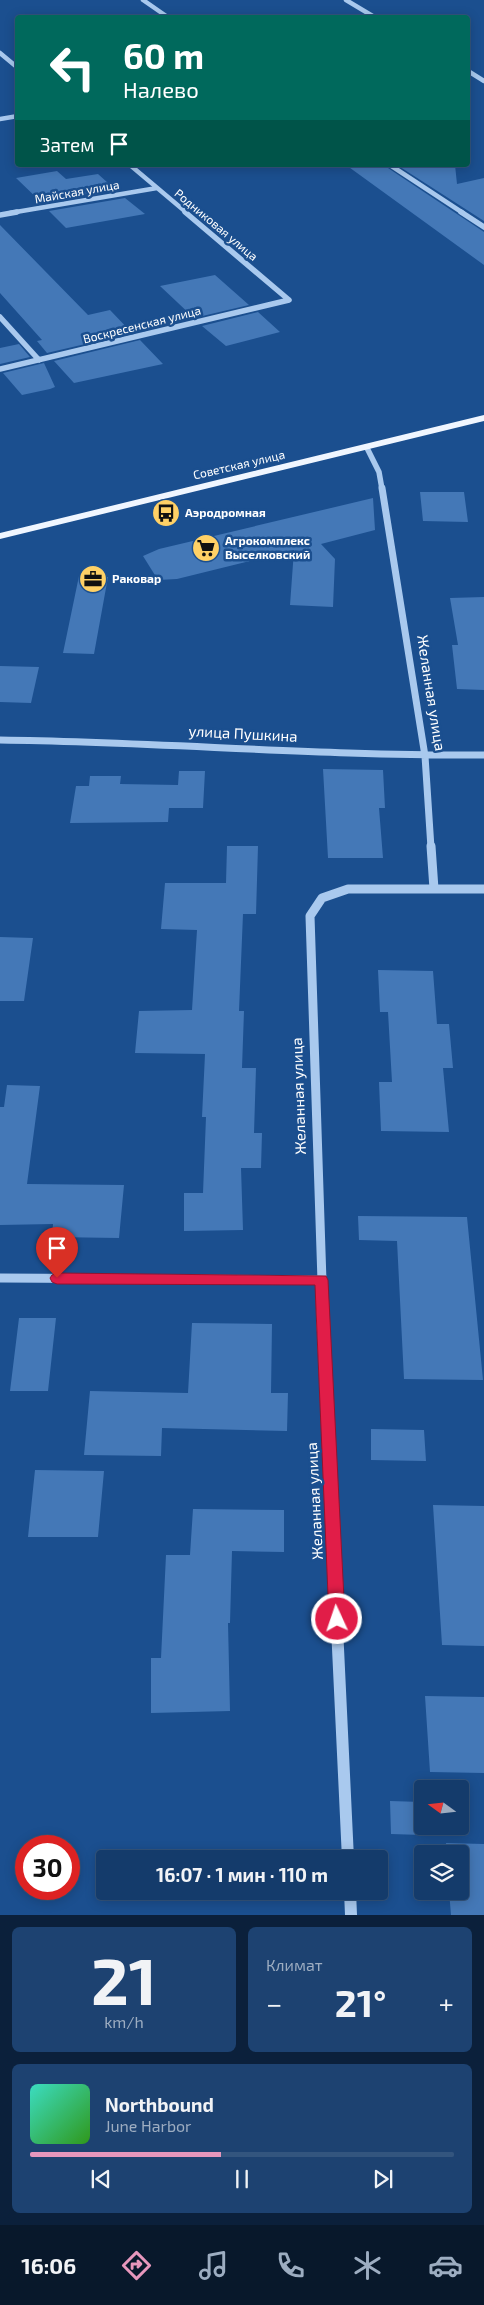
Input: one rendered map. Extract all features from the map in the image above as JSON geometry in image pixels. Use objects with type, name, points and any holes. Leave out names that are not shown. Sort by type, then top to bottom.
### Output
[{"type":"main road","name":"Советская улица","points":[[0,536],[484,418]]},
{"type":"street","points":[[143,0],[165,15]]},
{"type":"street","points":[[346,0],[371,15]]},
{"type":"street","points":[[0,53],[15,66]]},
{"type":"street","points":[[470,72],[484,81]]},
{"type":"street","points":[[0,119],[15,116]]},
{"type":"street","name":"Родниковая улица","points":[[132,167],[289,300]]},
{"type":"street","points":[[393,167],[484,227]]},
{"type":"street","name":"Майская улица","points":[[0,215],[157,188]]},
{"type":"street","name":"Воскресенская улица","points":[[0,369],[289,300]]},
{"type":"street","points":[[0,317],[39,360]]},
{"type":"street","name":"Желанная улица","points":[[348,1850],[321,1280],[310,916],[322,898],[348,890],[434,889],[425,756],[379,472],[367,448]]},
{"type":"street","name":"улица Пушкина","points":[[0,740],[72,740],[425,756],[484,755]]},
{"type":"street","points":[[434,889],[484,889]]},
{"type":"street","points":[[0,1278],[321,1280]]},
{"type":"street","points":[[350,1900],[351,1915]]},
{"type":"building","points":[[349,167],[387,167],[484,232],[484,265]]},
{"type":"building","points":[[400,167],[455,167],[457,184],[484,178],[484,221]]},
{"type":"building","points":[[57,171],[66,179],[98,174],[117,191],[42,203],[16,178]]},
{"type":"building","points":[[125,198],[145,214],[66,228],[49,211]]},
{"type":"building","points":[[0,225],[88,315],[110,310],[132,333],[47,353],[37,341],[42,340],[0,293]]},
{"type":"building","points":[[215,275],[249,305],[194,318],[160,286]]},
{"type":"building","points":[[258,312],[280,332],[226,346],[202,326]]},
{"type":"building","points":[[140,340],[163,364],[74,383],[54,361]]},
{"type":"building","points":[[19,344],[30,357],[0,364],[0,348]]},
{"type":"building","points":[[44,363],[55,387],[50,389],[22,395],[3,373]]},
{"type":"building","points":[[420,492],[464,492],[468,522],[423,521]]},
{"type":"building","points":[[373,498],[375,530],[321,544],[335,559],[333,607],[290,605],[294,550],[177,579],[158,580],[143,556],[159,549]]},
{"type":"building","points":[[79,576],[108,577],[94,654],[63,653]]},
{"type":"building","points":[[484,597],[484,690],[457,689],[452,645],[458,645],[450,598]]},
{"type":"building","points":[[0,666],[39,667],[31,703],[0,702]]},
{"type":"building","points":[[323,769],[383,770],[385,808],[379,808],[383,858],[328,858]]},
{"type":"building","points":[[179,771],[205,771],[203,808],[169,808],[168,822],[70,823],[76,786],[89,786],[90,776],[121,776],[120,784],[178,785]]},
{"type":"building","points":[[227,846],[258,846],[256,914],[243,914],[239,1011],[244,1011],[242,1068],[256,1068],[254,1133],[262,1133],[261,1168],[241,1168],[243,1230],[184,1231],[184,1193],[203,1193],[206,1117],[202,1117],[205,1054],[135,1053],[139,1011],[192,1010],[197,930],[161,929],[165,883],[226,883]]},
{"type":"building","points":[[0,937],[33,938],[24,1001],[0,1001]]},
{"type":"building","points":[[378,970],[433,971],[437,1024],[449,1024],[453,1068],[443,1068],[449,1132],[381,1131],[379,1082],[392,1082],[388,1012],[380,1012]]},
{"type":"building","points":[[7,1085],[40,1086],[27,1184],[124,1185],[119,1238],[52,1237],[53,1224],[0,1225],[0,1107],[4,1107]]},
{"type":"building","points":[[358,1216],[467,1217],[483,1380],[404,1379],[397,1241],[359,1240]]},
{"type":"building","points":[[19,1318],[56,1318],[48,1391],[10,1391]]},
{"type":"building","points":[[192,1323],[272,1324],[271,1393],[288,1393],[287,1431],[162,1428],[161,1456],[84,1455],[90,1391],[188,1393]]},
{"type":"building","points":[[371,1429],[424,1430],[426,1461],[371,1460]]},
{"type":"building","points":[[35,1470],[104,1471],[98,1537],[28,1537]]},
{"type":"building","points":[[433,1505],[484,1506],[484,1646],[442,1645]]},
{"type":"building","points":[[193,1509],[284,1510],[284,1552],[232,1551],[230,1623],[228,1623],[230,1711],[151,1713],[151,1658],[161,1658],[166,1555],[190,1555]]},
{"type":"building","points":[[425,1696],[484,1697],[484,1773],[430,1772]]},
{"type":"building","points":[[390,1801],[414,1802],[414,1835],[391,1834]]},
{"type":"building","points":[[446,1843],[484,1844],[484,1915],[451,1915],[450,1900],[469,1900],[469,1845],[446,1845]]},
{"type":"place","name":"Аэродромная","points":[[166,513]]},
{"type":"place","name":"Агрокомплекс Выселковский","points":[[206,548]]},
{"type":"place","name":"Раковар","points":[[93,579]]},
{"type":"route","points":[[57,1278],[321,1280],[337,1619]]}]
